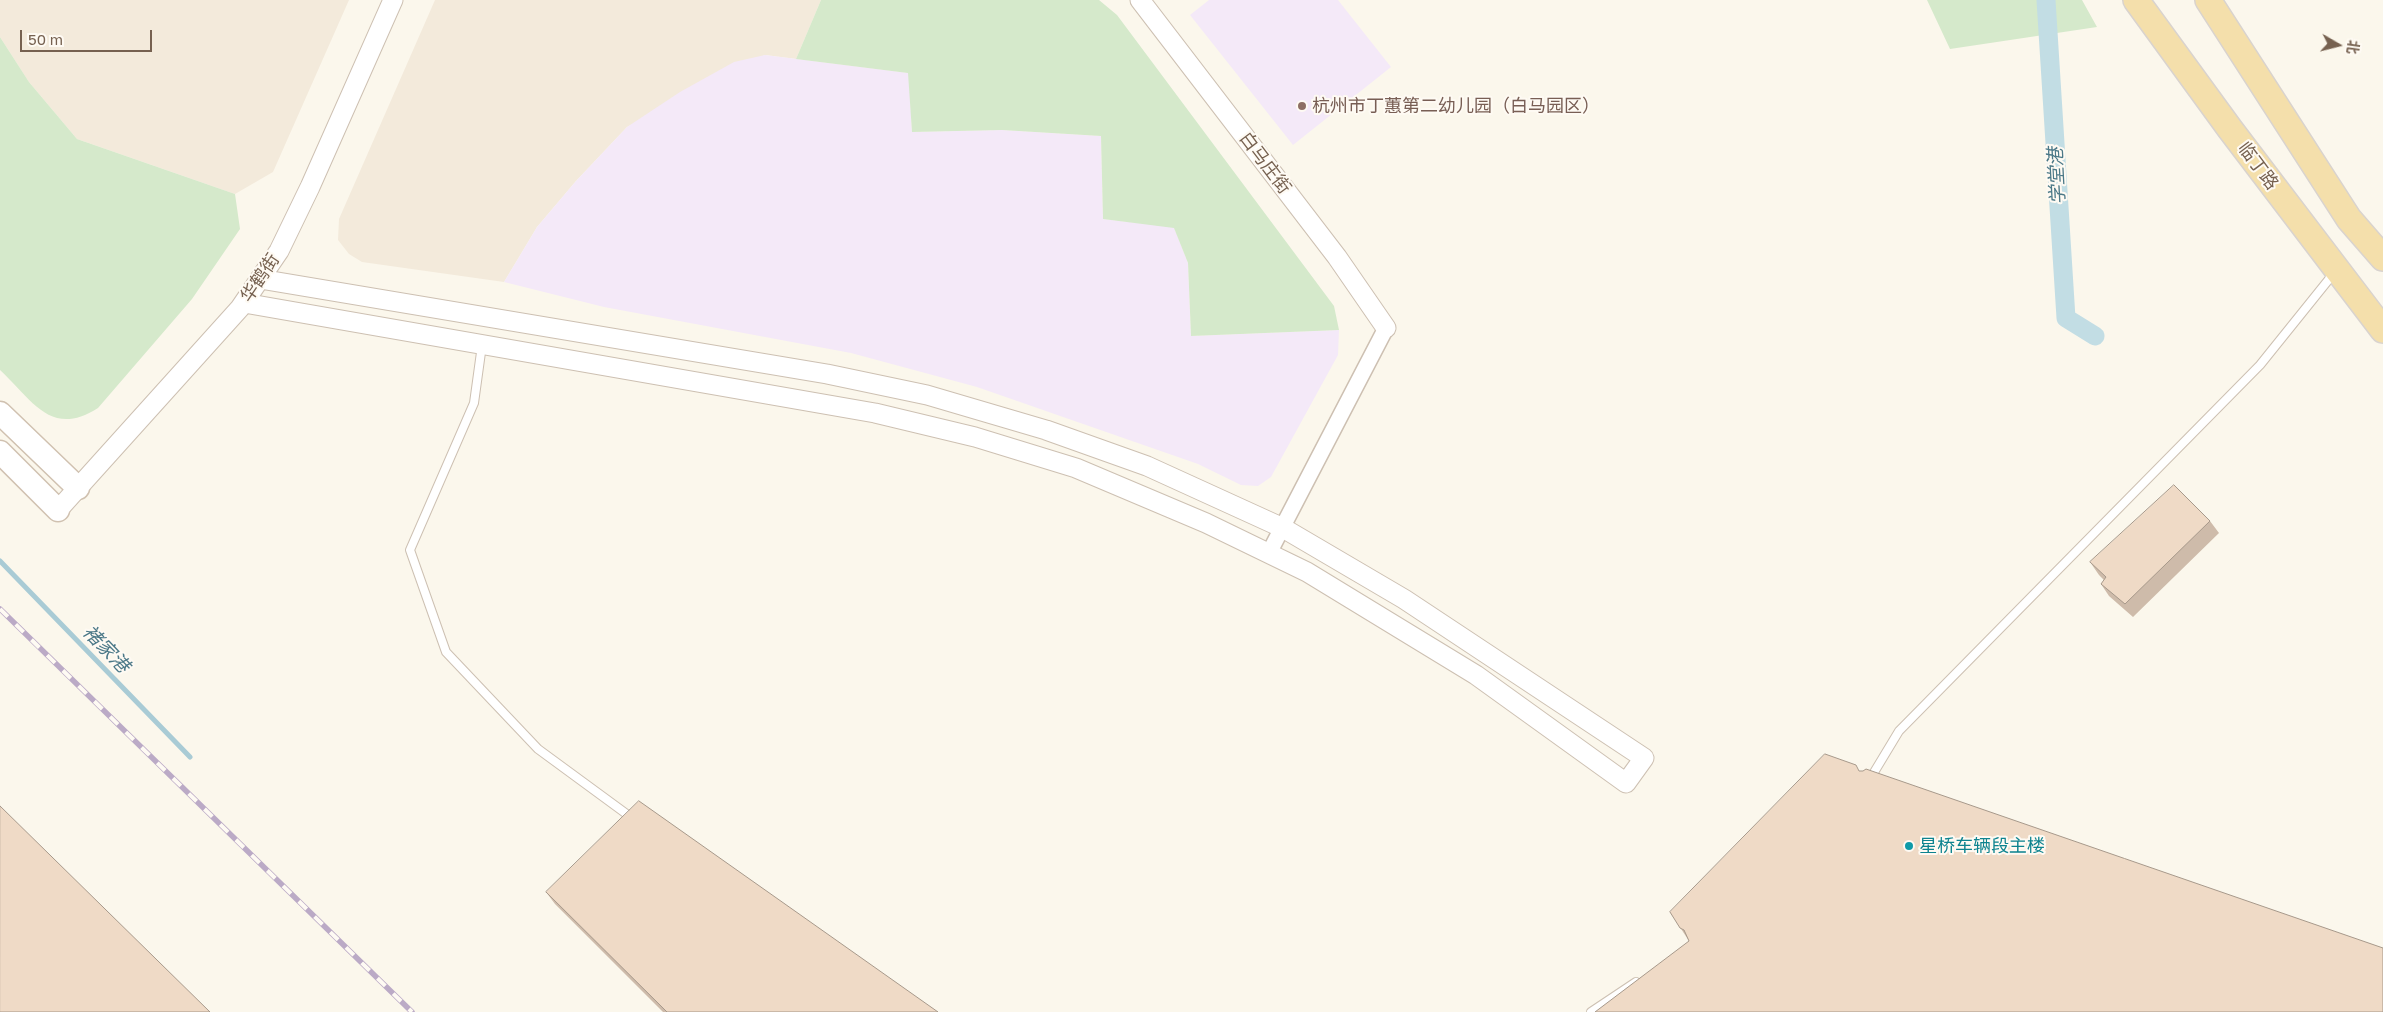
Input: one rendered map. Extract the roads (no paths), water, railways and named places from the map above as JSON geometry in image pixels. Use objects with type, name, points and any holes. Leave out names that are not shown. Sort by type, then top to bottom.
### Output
[{"type":"main road","name":"临丁路","points":[[2136,0],[2230,129],[2383,330]]},
{"type":"main road","points":[[2208,0],[2349,219],[2383,258]]},
{"type":"main road","points":[[0,413],[78,488]]},
{"type":"main road","points":[[0,452],[58,510]]},
{"type":"street","name":"华鹤街","points":[[58,510],[244,303],[279,251],[310,187],[393,0]]},
{"type":"street","name":"白马庄街","points":[[1140,0],[1337,257],[1386,328]]},
{"type":"street","points":[[244,303],[875,413],[975,437],[1076,468],[1206,523],[1307,572],[1476,675],[1626,783],[1644,758],[1404,599],[1283,528],[1147,466],[1046,430],[927,395],[827,374],[260,279]]},
{"type":"street","points":[[1269,554],[1386,328]]},
{"type":"lane","points":[[1870,779],[1898,731],[2260,365],[2337,270]]},
{"type":"lane","points":[[482,343],[479,379],[474,403],[410,550],[446,652],[538,749],[632,818]]},
{"type":"lane","points":[[1591,1012],[1640,979]]},
{"type":"waterway","name":"学堂港","points":[[2046,0],[2066,318],[2095,336]]},
{"type":"waterway","name":"褚家港","points":[[0,561],[190,757]]},
{"type":"railway","points":[[0,609],[412,1012]]},
{"type":"place","name":"杭州市丁蕙第二幼儿园（白马园区）","points":[[1302,106]]},
{"type":"place","name":"星桥车辆段主楼","points":[[1909,846]]}]
